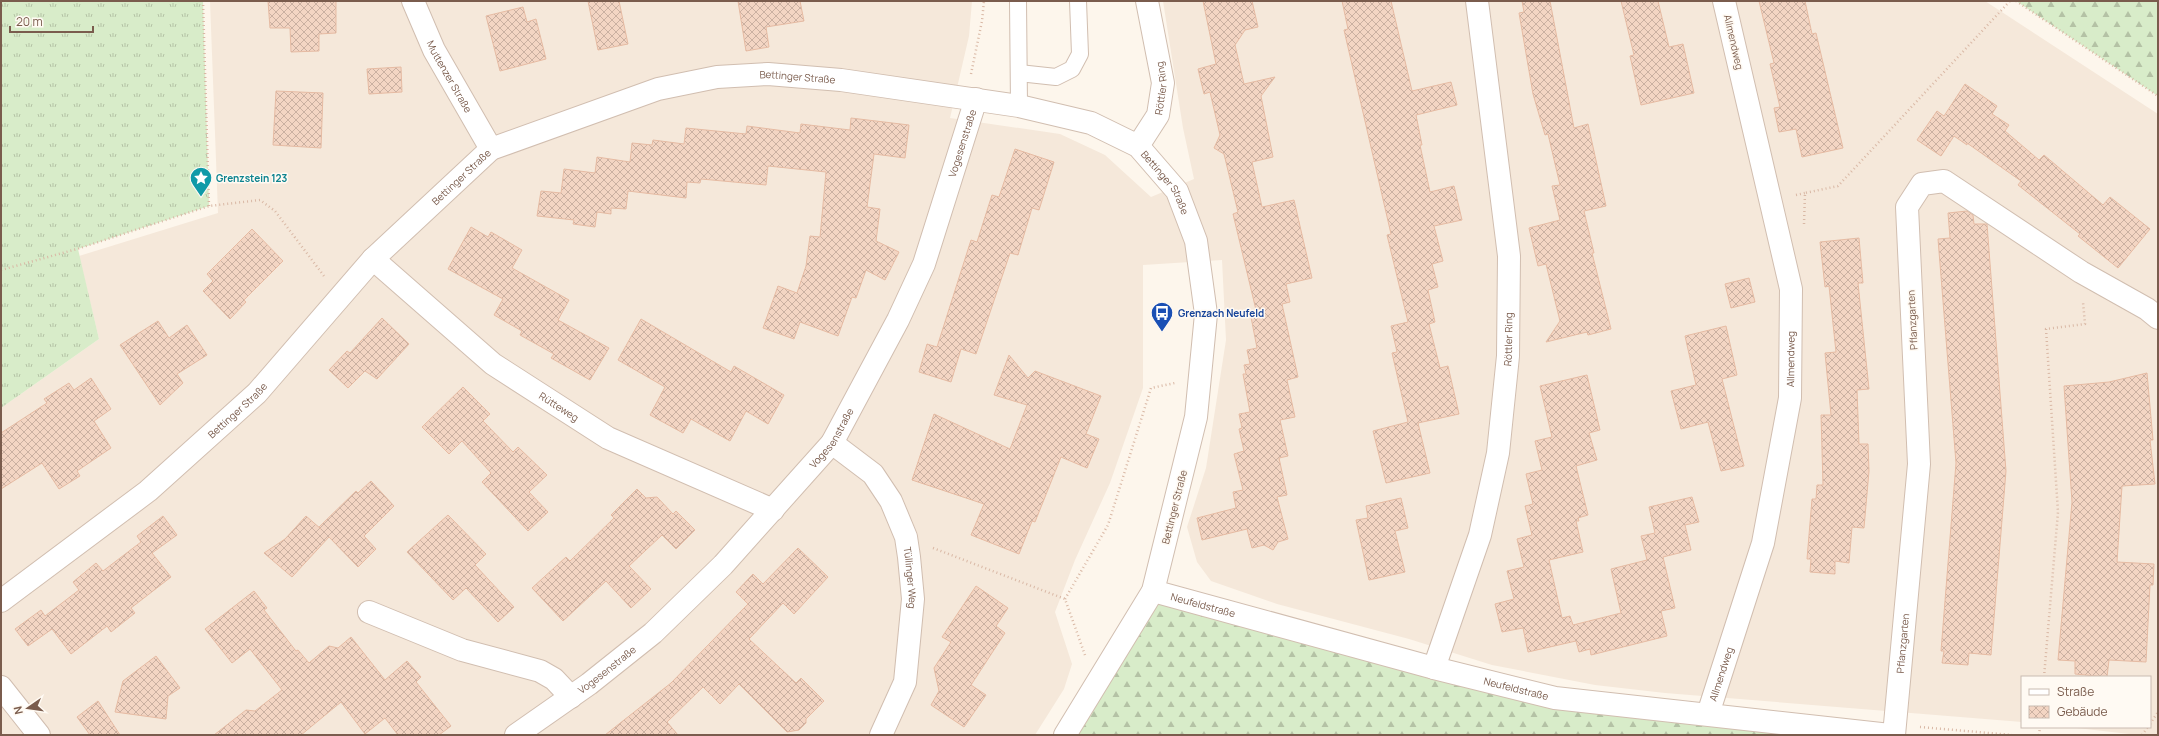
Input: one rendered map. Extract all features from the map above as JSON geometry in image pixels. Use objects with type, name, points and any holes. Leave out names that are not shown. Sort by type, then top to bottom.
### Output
[{"type":"street","name":"Muttenzer Straße","points":[[413,1],[434,50],[491,149]]},
{"type":"street","name":"Röttler Ring","points":[[1138,146],[1158,115],[1163,83],[1147,1]]},
{"type":"street","name":"Röttler Ring","points":[[1434,668],[1480,535],[1498,452],[1508,356],[1509,256],[1477,1]]},
{"type":"street","name":"Allmendweg","points":[[1708,714],[1762,543],[1790,398],[1791,289],[1724,1]]},
{"type":"street","name":"Bettinger Straße","points":[[1,601],[148,491],[257,393],[373,259],[491,149],[658,89],[717,77],[768,74],[841,80],[1019,106],[1091,123],[1138,146],[1177,191],[1196,241],[1206,314],[1196,417],[1153,591],[1065,735]]},
{"type":"street","name":"Vogesenstraße","points":[[516,735],[571,697],[653,633],[723,565],[832,443],[898,320],[924,264],[971,99]]},
{"type":"street","name":"Pflanzgarten","points":[[1893,731],[1919,464],[1907,207],[1922,184],[1944,181],[2081,272],[2147,310],[2158,318]]},
{"type":"street","name":"Rütteweg","points":[[373,259],[493,364],[608,438],[773,510]]},
{"type":"street","name":"Tüllinger Weg","points":[[832,443],[873,474],[891,501],[906,537],[913,599],[911,640],[905,682],[881,735]]},
{"type":"street","name":"Neufeldstraße","points":[[1153,591],[1434,668],[1555,698],[1893,731]]},
{"type":"street","name":"Vogesenstraße","points":[[369,612],[462,650],[540,671],[554,679],[571,697]]},
{"type":"street","points":[[1,687],[39,735]]},
{"type":"lane","points":[[1018,1],[1019,106]]},
{"type":"lane","points":[[1019,73],[1056,77],[1072,69],[1080,54],[1078,1]]},
{"type":"path","points":[[203,1],[209,206]]},
{"type":"path","points":[[971,99],[984,1]]},
{"type":"path","points":[[1803,232],[1805,193],[1838,186],[2010,1]]},
{"type":"path","points":[[2016,1],[2158,96]]},
{"type":"path","points":[[1,270],[78,249],[209,206],[260,200],[275,211],[324,277]]},
{"type":"path","points":[[2044,676],[2058,512],[2046,328],[2084,324],[2081,272]]},
{"type":"path","points":[[1095,688],[1065,599],[1108,525],[1151,388],[1200,377]]},
{"type":"path","points":[[906,537],[1065,599]]},
{"type":"path","points":[[2151,723],[2158,712]]},
{"type":"path","points":[[1893,731],[2012,735]]},
{"type":"shaded area","points":[[210,1],[972,1],[969,36],[950,118],[1060,134],[1105,155],[1151,197],[1194,179],[1183,128],[1163,1],[1985,1],[2158,114],[2158,735],[2138,735],[2077,728],[2151,728],[2151,676],[2021,676],[2021,722],[1665,693],[1595,685],[1492,665],[1409,639],[1277,604],[1211,581],[1197,562],[1187,527],[1206,468],[1226,340],[1222,260],[1143,265],[1143,388],[1110,483],[1075,560],[1055,612],[1072,664],[1064,689],[1035,735],[1,735],[1,408],[99,339],[79,256],[218,213]]},
{"type":"green space","points":[[1,1],[203,1],[209,206],[78,249],[99,339],[1,408]]},
{"type":"green space","points":[[2016,1],[2158,1],[2158,96]]},
{"type":"green space","points":[[1153,591],[1555,698],[1889,735],[1065,735]]},
{"type":"building","points":[[268,1],[336,1],[336,33],[319,34],[319,51],[291,52],[290,28],[270,28]]},
{"type":"building","points":[[588,1],[619,1],[628,44],[598,50]]},
{"type":"building","points":[[738,1],[800,1],[804,21],[766,27],[769,47],[746,51]]},
{"type":"building","points":[[1203,1],[1252,1],[1258,27],[1245,30],[1235,45],[1244,84],[1275,77],[1261,96],[1273,157],[1252,162],[1262,207],[1294,200],[1312,278],[1286,284],[1290,302],[1282,304],[1298,377],[1287,380],[1295,417],[1280,420],[1288,456],[1279,458],[1287,495],[1277,497],[1288,539],[1278,542],[1273,550],[1264,545],[1252,548],[1247,529],[1202,540],[1197,518],[1236,508],[1233,492],[1243,490],[1234,454],[1244,451],[1239,429],[1242,428],[1239,414],[1250,412],[1243,374],[1246,374],[1244,365],[1250,364],[1247,350],[1257,348],[1250,312],[1256,310],[1233,214],[1238,212],[1224,154],[1214,148],[1220,135],[1210,92],[1204,94],[1198,69],[1216,64]]},
{"type":"building","points":[[1342,1],[1391,1],[1412,91],[1451,82],[1457,105],[1416,115],[1422,145],[1420,145],[1430,192],[1454,186],[1462,220],[1434,226],[1443,261],[1432,264],[1438,287],[1428,290],[1435,322],[1429,324],[1440,368],[1448,366],[1459,414],[1418,423],[1430,473],[1386,483],[1373,431],[1408,422],[1392,353],[1397,352],[1391,326],[1408,322],[1387,235],[1391,234],[1344,30],[1348,29]]},
{"type":"building","points":[[1522,1],[1550,1],[1574,128],[1588,124],[1606,206],[1584,211],[1594,253],[1592,253],[1611,329],[1588,335],[1587,332],[1546,342],[1560,321],[1546,264],[1538,266],[1529,228],[1560,220],[1552,186],[1560,185],[1548,134],[1545,135],[1533,94],[1519,13],[1524,12]]},
{"type":"building","points":[[1621,1],[1658,1],[1669,47],[1683,44],[1694,93],[1641,105],[1630,56],[1634,55]]},
{"type":"building","points":[[1759,1],[1805,1],[1812,34],[1816,33],[1843,148],[1802,157],[1796,129],[1779,132],[1774,108],[1780,107],[1770,64],[1774,63]]},
{"type":"building","points":[[523,7],[527,22],[536,19],[546,59],[500,71],[486,16]]},
{"type":"building","points":[[401,67],[402,92],[369,94],[367,69]]},
{"type":"building","points":[[1965,84],[1997,106],[1992,114],[2009,125],[2005,131],[2039,160],[2044,155],[2103,205],[2110,197],[2150,229],[2118,268],[2078,236],[2080,234],[2018,185],[2021,181],[1967,143],[1967,145],[1954,136],[1941,156],[1917,140],[1937,111],[1944,116]]},
{"type":"building","points":[[276,91],[323,93],[321,148],[273,145]]},
{"type":"building","points":[[851,118],[909,125],[905,158],[874,154],[867,207],[880,209],[876,241],[899,252],[885,280],[866,270],[856,298],[852,297],[838,336],[800,322],[794,339],[763,328],[778,286],[797,293],[806,266],[810,236],[820,237],[826,172],[768,166],[766,185],[701,179],[700,183],[687,182],[686,198],[628,191],[626,209],[611,208],[611,214],[597,212],[595,227],[573,224],[574,220],[537,216],[541,191],[561,193],[564,169],[595,173],[597,157],[630,162],[632,143],[652,145],[653,140],[684,144],[686,128],[746,134],[747,126],[800,133],[801,124],[850,130]]},
{"type":"building","points":[[1015,149],[1054,162],[1039,210],[1032,208],[1018,255],[1010,253],[976,354],[961,349],[951,382],[919,372],[927,344],[937,347],[971,240],[977,242],[992,195],[999,197]]},
{"type":"building","points":[[1967,211],[1973,215],[1974,224],[1987,224],[2006,471],[1991,655],[1969,653],[1968,665],[1942,663],[1944,651],[1941,651],[1956,463],[1938,239],[1950,238],[1948,213]]},
{"type":"building","points":[[471,227],[488,237],[491,232],[522,250],[512,268],[569,300],[558,320],[609,348],[590,380],[551,358],[554,354],[520,335],[522,331],[494,315],[503,299],[448,269]]},
{"type":"building","points":[[252,229],[283,261],[244,300],[246,302],[230,319],[203,291],[213,281],[207,274]]},
{"type":"building","points":[[1859,238],[1863,283],[1858,283],[1869,389],[1857,390],[1859,444],[1868,444],[1869,471],[1864,528],[1852,527],[1849,563],[1835,561],[1835,574],[1810,572],[1811,559],[1807,559],[1812,499],[1816,499],[1817,485],[1823,485],[1821,415],[1831,415],[1825,353],[1836,352],[1829,286],[1825,287],[1820,242]]},
{"type":"building","points":[[1749,278],[1755,302],[1731,308],[1725,284]]},
{"type":"building","points":[[382,318],[409,344],[377,379],[365,371],[348,388],[329,370],[347,351],[350,353]]},
{"type":"building","points":[[641,319],[731,372],[734,366],[784,395],[768,424],[746,411],[730,441],[691,419],[683,433],[650,415],[665,387],[618,360]]},
{"type":"building","points":[[158,321],[169,338],[187,325],[207,355],[177,374],[183,383],[160,405],[120,345]]},
{"type":"building","points":[[1726,326],[1737,375],[1722,379],[1744,466],[1721,471],[1708,422],[1681,429],[1671,391],[1696,385],[1685,336]]},
{"type":"building","points":[[1009,355],[1028,378],[1035,371],[1101,396],[1086,434],[1099,439],[1087,468],[1061,457],[1035,522],[1032,521],[1019,554],[971,535],[984,504],[912,480],[934,414],[1010,449],[1027,405],[994,395]]},
{"type":"building","points":[[2147,373],[2153,440],[2150,440],[2155,484],[2122,486],[2117,562],[2154,564],[2153,585],[2150,585],[2146,662],[2109,660],[2107,676],[2096,676],[2075,674],[2075,661],[2058,660],[2072,502],[2064,386],[2109,382]]},
{"type":"building","points":[[1587,375],[1600,430],[1589,433],[1597,460],[1576,466],[1588,515],[1578,518],[1579,521],[1576,521],[1583,552],[1549,560],[1562,618],[1570,616],[1573,625],[1621,613],[1611,569],[1647,560],[1641,536],[1655,533],[1649,507],[1692,497],[1699,522],[1685,525],[1691,550],[1663,557],[1675,608],[1661,611],[1667,636],[1591,655],[1590,649],[1579,652],[1576,641],[1528,652],[1523,628],[1502,632],[1495,604],[1514,599],[1507,571],[1524,567],[1517,539],[1532,535],[1525,506],[1533,504],[1526,474],[1542,470],[1535,441],[1552,437],[1540,386]]},
{"type":"building","points":[[91,378],[111,409],[94,421],[111,448],[77,471],[80,476],[59,489],[42,463],[1,489],[1,433],[47,403],[44,399],[69,383],[74,390]]},
{"type":"building","points":[[463,387],[490,414],[483,421],[513,452],[518,447],[547,475],[529,492],[548,512],[528,531],[482,482],[491,473],[462,441],[449,454],[422,427]]},
{"type":"building","points":[[371,481],[394,506],[364,536],[376,549],[358,567],[329,537],[292,577],[264,553],[285,539],[306,516],[321,529],[319,527],[356,491],[358,493]]},
{"type":"building","points":[[637,489],[646,498],[657,497],[673,514],[676,511],[695,530],[676,549],[662,535],[629,566],[651,589],[631,608],[606,581],[563,621],[532,588],[566,557],[570,561],[614,518],[611,515]]},
{"type":"building","points":[[1401,498],[1408,528],[1395,531],[1405,572],[1369,580],[1356,520],[1368,518],[1366,506]]},
{"type":"building","points":[[448,515],[486,554],[475,565],[514,607],[498,622],[466,588],[453,600],[407,552]]},
{"type":"building","points":[[163,516],[177,535],[152,553],[171,577],[131,608],[135,613],[111,632],[107,626],[71,654],[52,629],[28,646],[15,629],[41,610],[45,616],[79,590],[73,582],[96,563],[103,571],[141,542],[137,536]]},
{"type":"building","points":[[798,548],[828,577],[794,614],[783,603],[749,639],[796,683],[801,678],[824,701],[806,719],[806,723],[799,730],[787,732],[739,684],[720,704],[703,687],[667,722],[678,735],[605,735],[671,683],[748,604],[736,592],[753,574],[763,584]]},
{"type":"building","points":[[976,586],[1008,608],[996,626],[1005,633],[971,685],[986,695],[964,727],[931,705],[939,691],[934,668],[951,642],[942,637]]},
{"type":"building","points":[[254,591],[267,608],[264,610],[296,651],[298,650],[309,663],[329,646],[338,648],[351,637],[385,680],[407,661],[421,677],[416,682],[451,726],[439,735],[398,735],[385,718],[365,734],[341,702],[301,735],[214,735],[246,710],[255,711],[282,690],[250,649],[232,663],[205,629]]},
{"type":"building","points":[[156,656],[180,688],[168,696],[166,719],[115,712],[123,681]]},
{"type":"building","points":[[98,701],[120,735],[90,735],[77,717]]},
{"type":"place","name":"Grenzstein 123","points":[[201,198]]},
{"type":"place","name":"Grenzach Neufeld","points":[[1162,332]]}]
